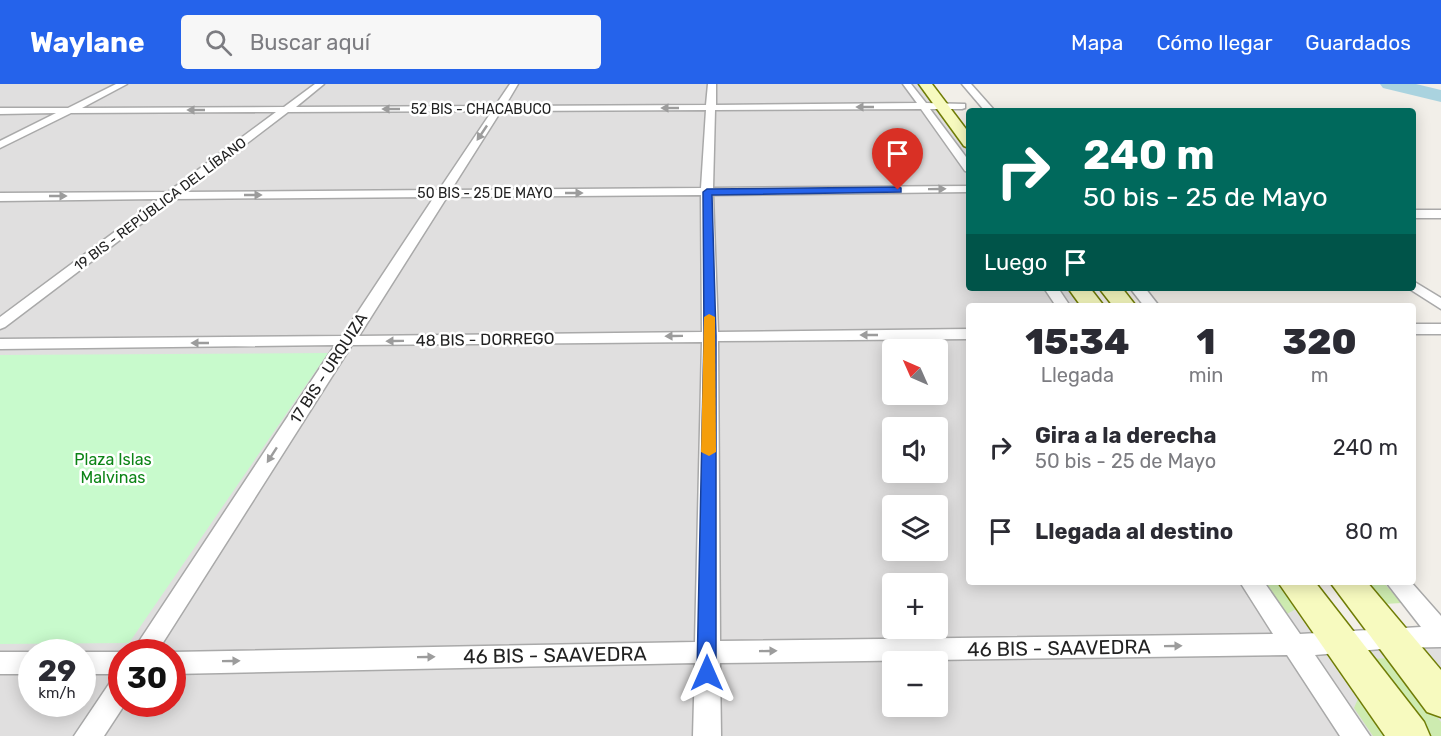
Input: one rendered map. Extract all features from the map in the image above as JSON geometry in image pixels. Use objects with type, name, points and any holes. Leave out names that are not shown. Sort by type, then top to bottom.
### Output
[{"type":"main road","points":[[925,84],[966,139]]},
{"type":"main road","points":[[950,91],[965,110]]},
{"type":"main road","points":[[1081,291],[1091,303]]},
{"type":"main road","points":[[1112,291],[1122,303]]},
{"type":"main road","points":[[1297,585],[1409,736]]},
{"type":"main road","points":[[1349,585],[1441,699]]},
{"type":"street","points":[[0,145],[123,84]]},
{"type":"street","name":"19 BIS - REPÚBLICA DEL LÍBANO","points":[[0,324],[320,84]]},
{"type":"street","name":"17 BIS - URQUIZA","points":[[152,639],[514,84]]},
{"type":"street","points":[[707,736],[710,336],[707,192],[712,84]]},
{"type":"street","points":[[907,84],[966,165]]},
{"type":"street","points":[[966,84],[987,108]]},
{"type":"street","name":"52 BIS - CHACABUCO","points":[[0,111],[941,106],[965,110]]},
{"type":"street","name":"50 BIS - 25 DE MAYO","points":[[0,196],[966,189]]},
{"type":"street","points":[[1416,214],[1441,213]]},
{"type":"street","points":[[1416,287],[1441,305]]},
{"type":"street","points":[[1140,291],[1150,303]]},
{"type":"street","points":[[1416,330],[1441,329]]},
{"type":"street","name":"48 BIS - DORREGO","points":[[0,344],[966,334]]},
{"type":"street","points":[[1253,585],[1356,736]]},
{"type":"street","points":[[1399,585],[1441,635]]},
{"type":"street","name":"46 BIS - SAAVEDRA","points":[[186,663],[707,652],[1340,644],[1441,635]]},
{"type":"street","points":[[0,663],[18,663]]},
{"type":"street","points":[[88,736],[108,707]]},
{"type":"shaded area","points":[[0,84],[925,84],[966,139],[966,291],[1081,291],[1091,303],[966,303],[966,585],[1297,585],[1340,644],[1441,637],[1441,736],[0,736]]},
{"type":"green space","name":"Plaza Islas Malvinas","points":[[328,353],[132,639],[108,639],[108,643],[96,643],[96,639],[18,639],[18,644],[0,644],[0,355]]},
{"type":"green space","points":[[1266,585],[1279,585],[1296,609],[1285,615]]},
{"type":"green space","points":[[1368,585],[1386,585],[1402,603],[1384,604]]},
{"type":"green space","points":[[1391,658],[1441,722],[1441,736],[1427,736],[1369,659]]},
{"type":"green space","points":[[1360,694],[1388,736],[1373,736],[1354,708]]},
{"type":"waterway","points":[[1390,84],[1441,96]]},
{"type":"slow traffic","points":[[709,317],[709,452]]},
{"type":"route","points":[[707,673],[710,336],[707,192],[898,190]]}]
